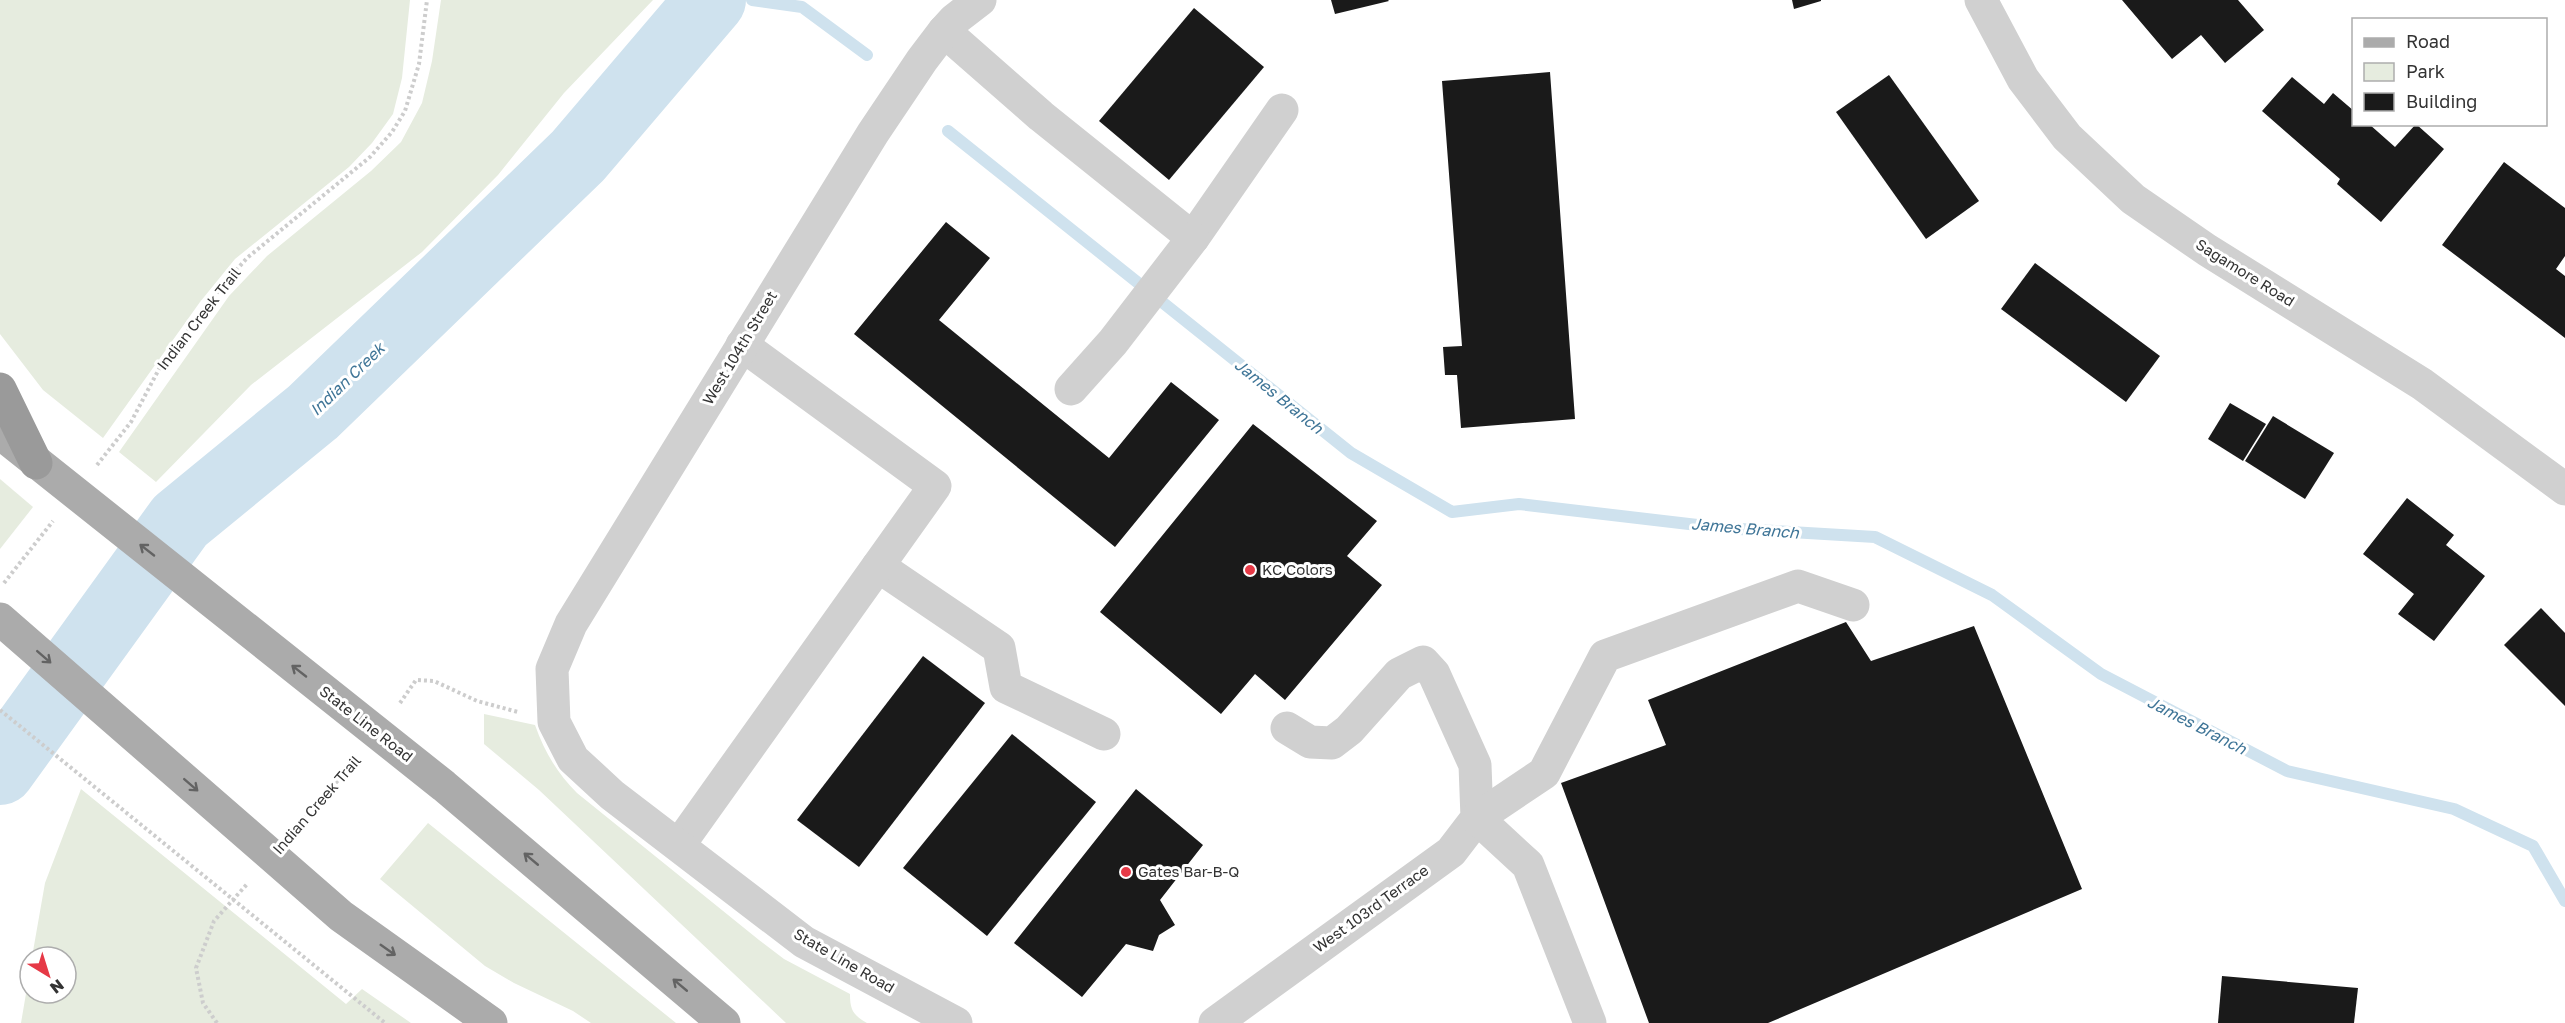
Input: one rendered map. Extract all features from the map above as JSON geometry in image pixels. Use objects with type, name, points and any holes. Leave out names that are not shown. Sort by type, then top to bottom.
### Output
[{"type":"highway","points":[[0,389],[36,463]]},
{"type":"main road","name":"State Line Road","points":[[0,433],[444,786],[724,1023]]},
{"type":"main road","points":[[0,619],[341,916],[491,1023]]},
{"type":"street","name":"West 104th Street","points":[[554,722],[552,669],[571,624],[856,160],[922,60],[944,31],[954,20],[980,0]]},
{"type":"street","name":"Sagamore Road","points":[[1981,0],[2023,79],[2067,137],[2133,199],[2207,250],[2422,384],[2565,489]]},
{"type":"street","points":[[944,31],[1188,245]]},
{"type":"street","points":[[1071,389],[1113,342],[1188,245],[1282,110]]},
{"type":"street","points":[[679,845],[934,486],[742,345]]},
{"type":"street","points":[[878,566],[999,648],[1006,687],[1104,734]]},
{"type":"street","name":"West 103rd Terrace","points":[[1215,1023],[1451,852],[1477,818],[1544,774],[1605,656],[1798,586],[1853,605]]},
{"type":"street","points":[[1287,728],[1310,742],[1332,743],[1349,730],[1399,674],[1423,662],[1434,674],[1475,765],[1477,818],[1528,865],[1590,1023]]},
{"type":"street","name":"State Line Road","points":[[554,722],[573,759],[612,795],[804,942],[956,1023]]},
{"type":"path","name":"Indian Creek Trail","points":[[94,468],[131,422],[159,369],[222,285],[247,258],[370,157],[392,132],[405,111],[419,64],[427,0]]},
{"type":"path","points":[[0,589],[58,514]]},
{"type":"path","points":[[396,709],[416,680],[434,681],[477,701],[554,722]]},
{"type":"path","points":[[0,710],[386,1023]]},
{"type":"path","name":"Indian Creek Trail","points":[[291,834],[360,755]]},
{"type":"path","points":[[217,1023],[203,1003],[196,968],[214,921],[253,878]]},
{"type":"green space","points":[[0,0],[410,0],[402,78],[393,114],[372,143],[349,167],[235,259],[200,302],[103,438],[43,390],[0,334]]},
{"type":"green space","points":[[441,0],[653,0],[564,93],[498,175],[422,252],[251,385],[156,482],[119,452],[229,296],[267,256],[371,171],[401,142],[422,103],[432,61]]},
{"type":"green space","points":[[0,479],[33,507],[0,549]]},
{"type":"green space","points":[[484,714],[535,725],[552,761],[577,793],[784,959],[850,994],[853,1011],[867,1023],[786,1023],[539,790],[484,744]]},
{"type":"green space","points":[[81,789],[346,1004],[362,989],[411,1023],[21,1023],[24,1005],[78,1005],[78,945],[34,945],[45,883]]},
{"type":"green space","points":[[428,823],[676,1023],[591,1023],[573,1011],[514,983],[485,966],[380,879]]},
{"type":"building","points":[[1331,0],[1388,0],[1389,1],[1335,14]]},
{"type":"building","points":[[1792,0],[1821,0],[1821,1],[1794,9]]},
{"type":"building","points":[[2122,0],[2238,0],[2264,30],[2225,63],[2201,35],[2172,59]]},
{"type":"building","points":[[1194,8],[1264,67],[1169,180],[1099,121]]},
{"type":"building","points":[[1550,72],[1575,419],[1461,428],[1457,375],[1445,375],[1443,347],[1462,346],[1442,81]]},
{"type":"building","points":[[1889,75],[1979,201],[1926,239],[1836,112]]},
{"type":"building","points":[[2292,77],[2324,104],[2333,93],[2352,109],[2352,126],[2371,126],[2395,147],[2414,126],[2418,126],[2444,149],[2381,222],[2337,184],[2340,179],[2262,111]]},
{"type":"building","points":[[2504,162],[2565,208],[2565,256],[2556,269],[2565,276],[2565,338],[2442,245]]},
{"type":"building","points":[[946,222],[990,258],[939,320],[1109,458],[1171,382],[1219,420],[1115,547],[854,334]]},
{"type":"building","points":[[2035,263],[2160,356],[2126,402],[2001,309]]},
{"type":"building","points":[[2230,403],[2266,424],[2243,461],[2208,439]]},
{"type":"building","points":[[2273,416],[2334,453],[2305,499],[2245,461]]},
{"type":"building","name":"KC Colors","points":[[1253,424],[1377,521],[1347,556],[1382,585],[1285,700],[1255,674],[1221,714],[1100,612]]},
{"type":"building","points":[[2407,498],[2454,535],[2446,545],[2485,576],[2434,641],[2398,614],[2414,594],[2363,554]]},
{"type":"building","points":[[2541,608],[2565,633],[2565,706],[2504,645]]},
{"type":"building","points":[[1846,622],[1871,661],[1974,626],[2082,889],[1768,1023],[1649,1023],[1561,783],[1666,745],[1648,700]]},
{"type":"building","points":[[923,656],[985,703],[859,867],[797,820]]},
{"type":"building","points":[[1012,734],[1096,802],[987,936],[903,868]]},
{"type":"building","name":"Gates Bar-B-Q","points":[[1136,789],[1203,845],[1160,900],[1175,925],[1159,935],[1153,951],[1126,944],[1082,997],[1014,943]]},
{"type":"building","points":[[2222,976],[2358,988],[2354,1023],[2218,1023]]},
{"type":"waterway","name":"Indian Creek","points":[[0,770],[180,521],[313,412],[578,156],[711,0]]},
{"type":"waterway","name":"James Branch","points":[[752,0],[802,7],[867,55]]},
{"type":"waterway","name":"James Branch","points":[[948,131],[1351,453],[1452,512],[1519,504],[1723,528],[1875,537],[1992,595],[2101,674],[2287,771],[2454,809],[2533,846],[2565,901]]},
{"type":"place","name":"KC Colors","points":[[1250,570]]},
{"type":"place","name":"Gates Bar-B-Q","points":[[1126,872]]}]
